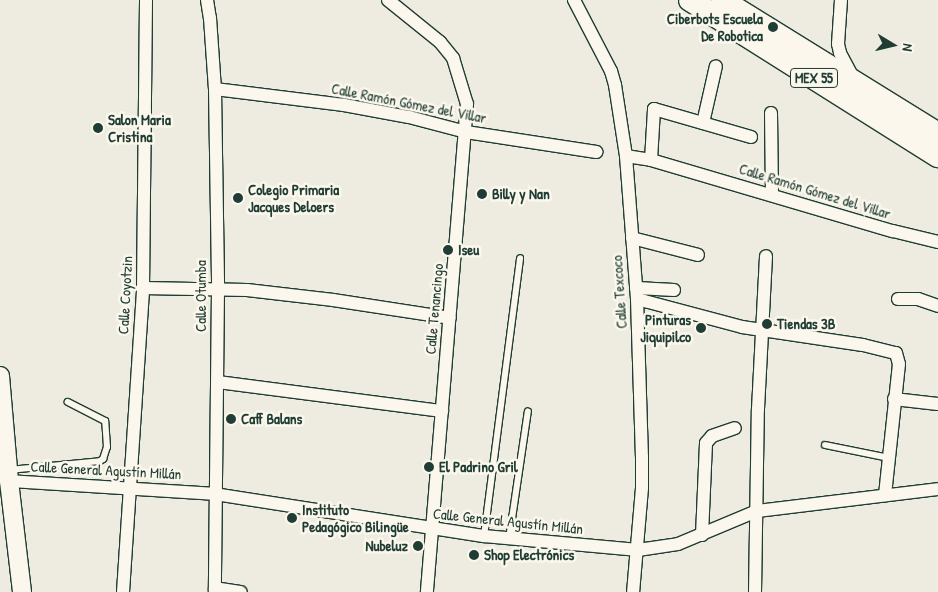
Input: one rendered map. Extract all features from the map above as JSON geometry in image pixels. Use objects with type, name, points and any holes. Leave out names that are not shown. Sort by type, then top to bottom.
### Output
[{"type":"highway","name":"MEX 55","points":[[690,0],[938,156]]},
{"type":"highway","name":"MEX 55","points":[[722,0],[938,134]]},
{"type":"main road","points":[[0,376],[7,486],[22,592]]},
{"type":"street","name":"Calle Coyotzin","points":[[122,592],[142,288],[146,0]]},
{"type":"street","name":"Calle Otumba","points":[[206,0],[210,18],[215,89],[218,289],[215,590]]},
{"type":"street","name":"Calle Tenancingo","points":[[388,0],[440,42],[453,58],[467,104],[427,592]]},
{"type":"street","points":[[406,14],[407,0]]},
{"type":"street","name":"Calle Texcoco","points":[[574,0],[610,71],[615,85],[626,156],[637,294],[642,464],[638,550],[633,592]]},
{"type":"street","points":[[841,0],[838,44],[840,53],[857,84]]},
{"type":"street","points":[[703,123],[716,66]]},
{"type":"street","name":"Calle Ramón Gómez del Villar","points":[[215,89],[344,105],[409,117],[466,132],[596,152]]},
{"type":"street","points":[[651,160],[654,109],[751,137]]},
{"type":"street","points":[[771,113],[772,194]]},
{"type":"street","name":"Calle Ramón Gómez del Villar","points":[[626,156],[651,160],[894,231],[938,242]]},
{"type":"street","points":[[632,238],[698,255]]},
{"type":"street","points":[[755,592],[758,409],[766,256]]},
{"type":"street","points":[[142,288],[247,290],[333,300],[450,318]]},
{"type":"street","points":[[637,294],[674,290]]},
{"type":"street","points":[[637,294],[763,331],[892,351],[899,357],[885,495]]},
{"type":"street","points":[[898,299],[918,299],[938,306]]},
{"type":"street","points":[[218,382],[442,411]]},
{"type":"street","points":[[894,399],[938,404]]},
{"type":"street","points":[[702,535],[706,443],[712,436],[735,428]]},
{"type":"street","name":"Calle General Agustín Millán","points":[[7,486],[128,487],[216,494],[484,536],[638,550],[678,544],[757,511],[938,489]]},
{"type":"street","points":[[215,590],[241,592]]},
{"type":"lane","points":[[484,536],[520,258]]},
{"type":"lane","points":[[7,486],[103,459],[107,447],[105,421],[68,402]]},
{"type":"lane","points":[[509,538],[528,412]]},
{"type":"lane","points":[[825,445],[889,458]]},
{"type":"place","name":"Ciberbots Escuela De Robotica","points":[[773,27]]},
{"type":"place","name":"Salon Maria Cristina","points":[[98,128]]},
{"type":"place","name":"Billy y Nan","points":[[482,194]]},
{"type":"place","name":"Colegio Primaria Jacques Deloers","points":[[238,198]]},
{"type":"place","name":"Iseu","points":[[448,250]]},
{"type":"place","name":"Tiendas 3B","points":[[767,324]]},
{"type":"place","name":"Pinturas Jiquipilco","points":[[701,328]]},
{"type":"place","name":"Caff Balans","points":[[231,419]]},
{"type":"place","name":"El Padrino Gril","points":[[429,467]]},
{"type":"place","name":"Instituto Pedagógico Bilingüe","points":[[292,518]]},
{"type":"place","name":"Nubeluz","points":[[418,546]]},
{"type":"place","name":"Shop Electrónics","points":[[474,555]]}]
